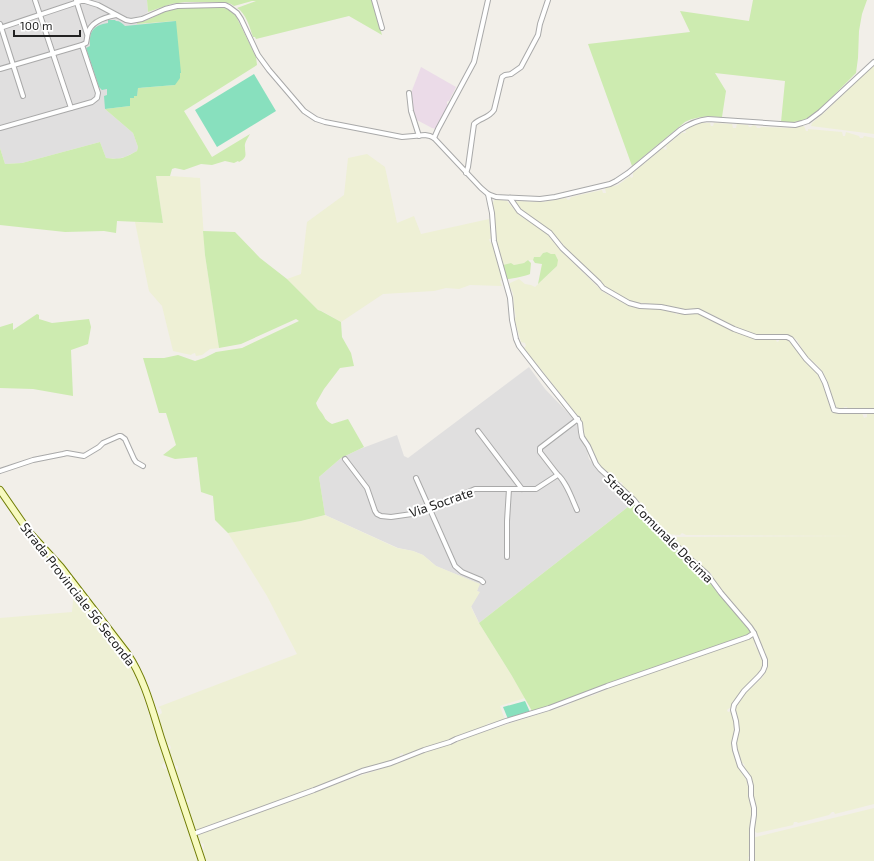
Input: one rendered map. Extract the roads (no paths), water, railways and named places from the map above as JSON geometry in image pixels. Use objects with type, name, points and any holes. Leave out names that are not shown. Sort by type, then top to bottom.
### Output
[{"type":"street","points":[[35,0],[71,108]]},
{"type":"street","points":[[374,0],[382,28]]},
{"type":"street","points":[[434,138],[474,62],[488,0]]},
{"type":"street","points":[[466,173],[474,124],[477,121],[488,117],[494,110],[502,77],[511,74],[521,66],[538,35],[548,0]]},
{"type":"street","points":[[0,68],[86,43],[87,34],[76,1]]},
{"type":"street","points":[[23,96],[0,27],[40,15],[76,1],[85,1],[98,5],[126,20],[131,21],[177,6],[226,5],[234,10],[241,19],[256,51],[269,70],[304,111],[316,119],[395,136],[430,136],[434,138],[466,173],[488,194],[496,197],[510,198],[547,198],[610,184],[616,181],[628,173],[680,130],[699,120],[708,119],[786,125],[802,123],[814,118],[874,62]]},
{"type":"street","points":[[87,34],[93,25],[105,17],[117,15]]},
{"type":"street","points":[[0,128],[92,102],[97,98],[98,93],[82,45]]},
{"type":"street","points":[[409,93],[411,110],[419,136]]},
{"type":"street","name":"Strada Comunale Decima","points":[[488,194],[492,213],[494,241],[510,298],[512,320],[519,346],[578,419],[582,437],[596,464],[634,500],[655,527],[707,574],[750,627],[765,660],[765,666],[759,676],[744,691],[734,705],[733,710],[737,730],[734,743],[735,750],[740,766],[749,778],[754,808],[752,829],[752,861]]},
{"type":"street","points":[[510,198],[519,211],[550,233],[562,248],[603,288],[620,298],[629,303],[640,306],[661,307],[685,312],[698,311],[756,338],[786,337],[791,339],[806,360],[820,373],[834,410],[874,411]]},
{"type":"street","points":[[577,510],[560,476],[539,449],[578,419]]},
{"type":"street","points":[[478,431],[522,489]]},
{"type":"street","points":[[0,472],[33,460],[67,453],[84,456],[103,443],[119,436],[125,439],[136,462],[143,466]]},
{"type":"street","name":"Via Socrate","points":[[345,459],[367,488],[377,514],[391,517],[412,514],[429,509],[475,489],[536,489],[557,474]]},
{"type":"street","points":[[416,478],[455,566],[462,572],[483,582]]},
{"type":"street","points":[[507,557],[509,489]]},
{"type":"street","name":"Strada Provinciale 56 Seconda","points":[[0,490],[29,532],[60,567],[127,652],[133,662],[153,714],[202,861]]},
{"type":"street","points":[[193,834],[362,771],[384,765],[506,721],[549,708],[607,686],[748,637],[754,633]]}]
